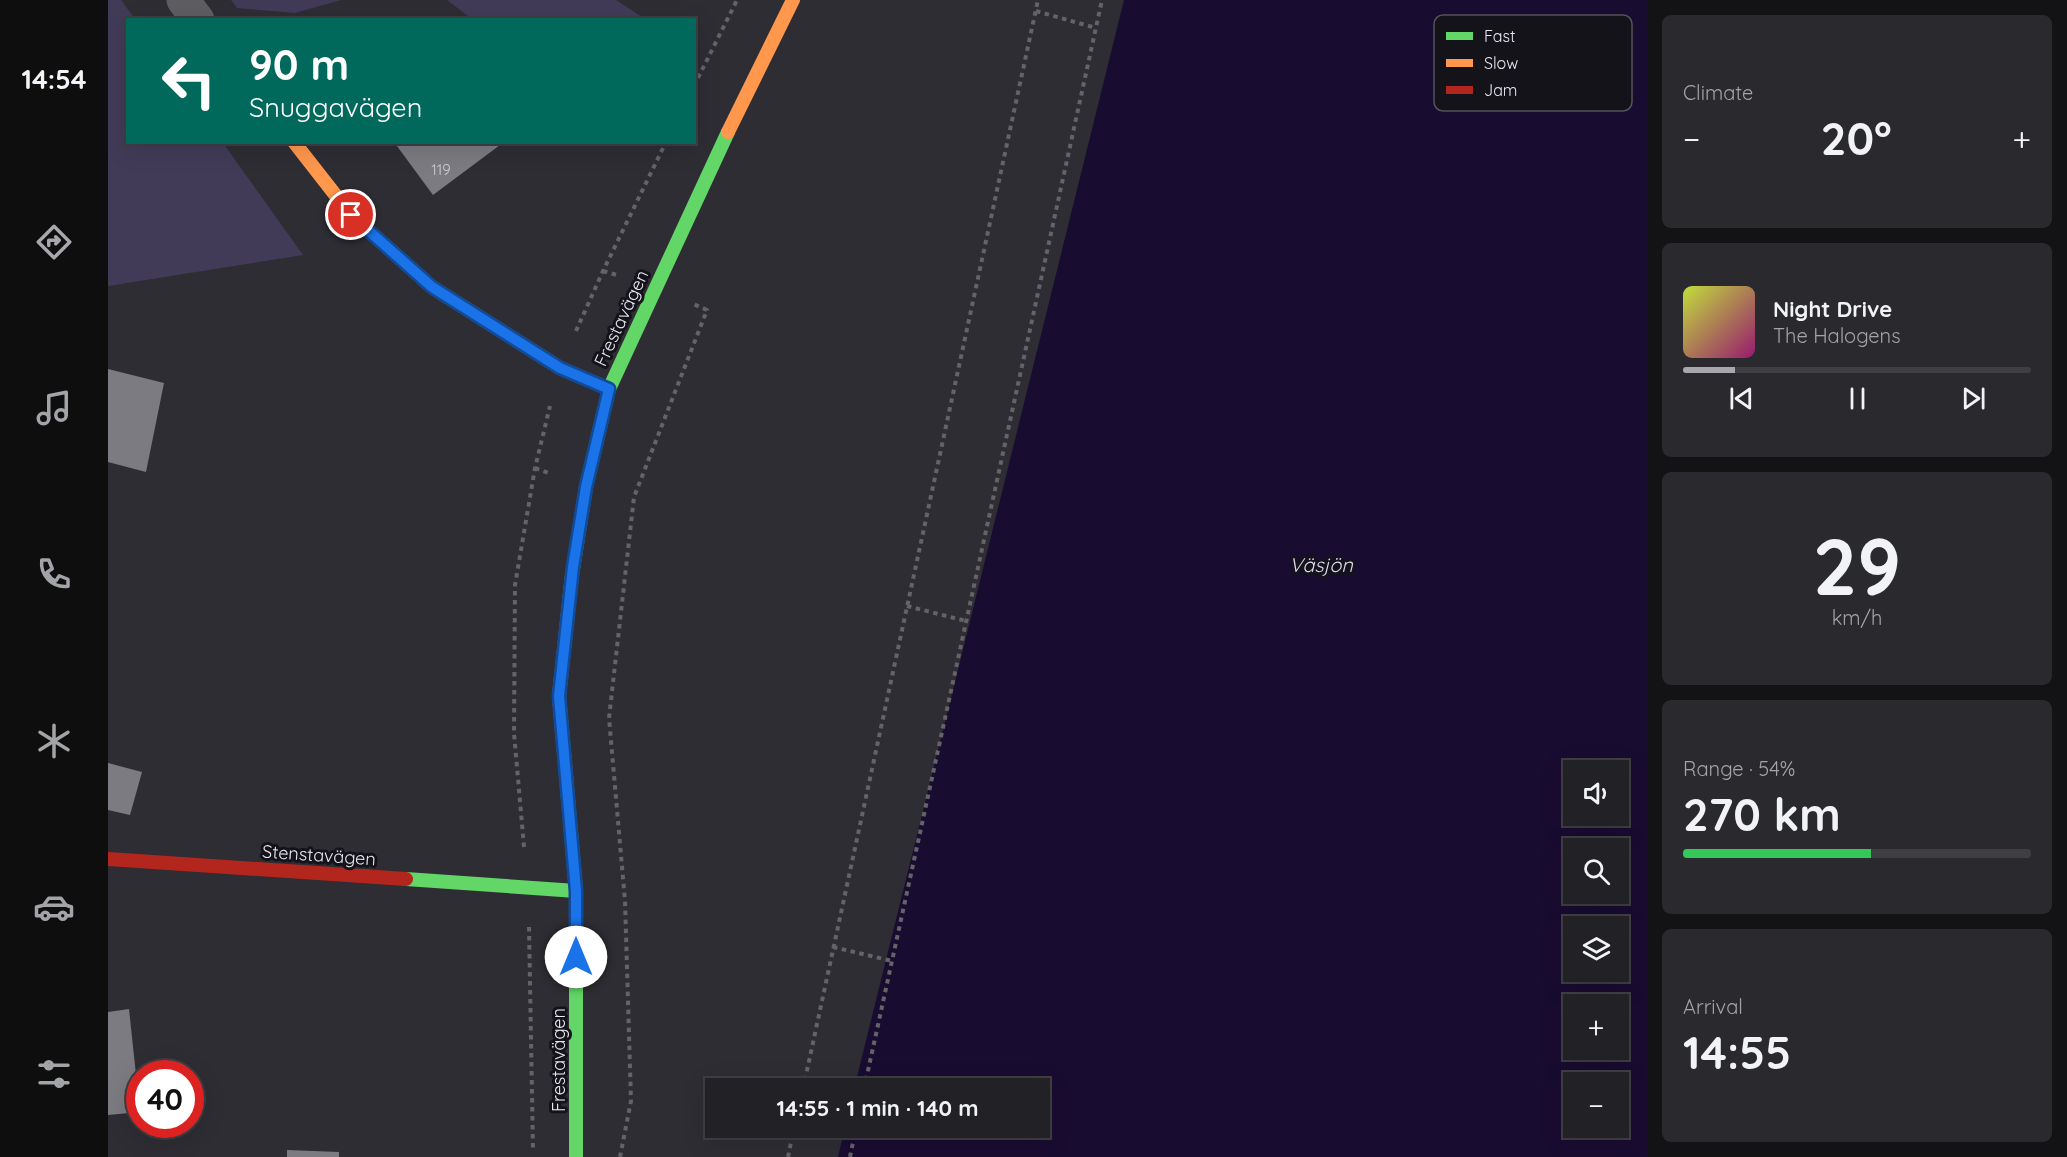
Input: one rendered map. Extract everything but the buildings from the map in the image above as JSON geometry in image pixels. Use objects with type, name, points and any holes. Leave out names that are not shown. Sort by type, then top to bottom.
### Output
[{"type":"street","points":[[183,0],[196,18]]},
{"type":"street","name":"Frestavägen","points":[[576,1157],[576,891],[559,696],[575,555],[586,487],[609,389],[727,134],[793,0]]},
{"type":"street","points":[[296,144],[351,215],[432,287],[560,368],[609,389]]},
{"type":"street","name":"Stenstavägen","points":[[108,859],[528,887]]},
{"type":"street","points":[[528,887],[576,891]]},
{"type":"path","points":[[696,82],[737,0]]},
{"type":"path","points":[[804,1078],[1038,0]]},
{"type":"path","points":[[866,1078],[1102,0]]},
{"type":"path","points":[[1036,11],[1096,28]]},
{"type":"path","points":[[603,271],[655,287],[707,310],[634,497],[610,706],[609,718],[625,901],[631,1101],[620,1157]]},
{"type":"path","points":[[907,606],[966,621]]},
{"type":"path","points":[[528,887],[534,1157]]},
{"type":"path","points":[[833,947],[892,961]]},
{"type":"path","points":[[788,1157],[792,1138]]},
{"type":"path","points":[[849,1157],[854,1138]]},
{"type":"shaded area","points":[[108,0],[121,0],[134,18],[126,18],[126,144],[224,144],[303,255],[108,286]]},
{"type":"shaded area","points":[[231,0],[341,0],[295,13],[237,8]]},
{"type":"shaded area","points":[[447,0],[616,0],[643,18],[471,18]]},
{"type":"water","name":"Väsjön","points":[[1124,0],[1647,0],[1647,1157],[838,1157],[843,1138],[1050,1138],[1050,1078],[857,1078]]},
{"type":"traffic: fast","points":[[572,575],[586,487],[609,389],[728,132]]},
{"type":"traffic: fast","points":[[567,787],[576,891],[576,1157]]},
{"type":"traffic: fast","points":[[406,879],[576,891]]},
{"type":"traffic: slow","points":[[728,132],[793,0]]},
{"type":"traffic: slow","points":[[296,144],[351,215],[432,287],[560,368],[609,389]]},
{"type":"traffic: slow","points":[[567,787],[559,696],[572,575]]},
{"type":"traffic: jam","points":[[108,859],[406,879]]},
{"type":"route","points":[[351,215],[432,287],[560,368],[609,389],[586,487],[573,567],[559,696],[576,891],[576,957]]}]
